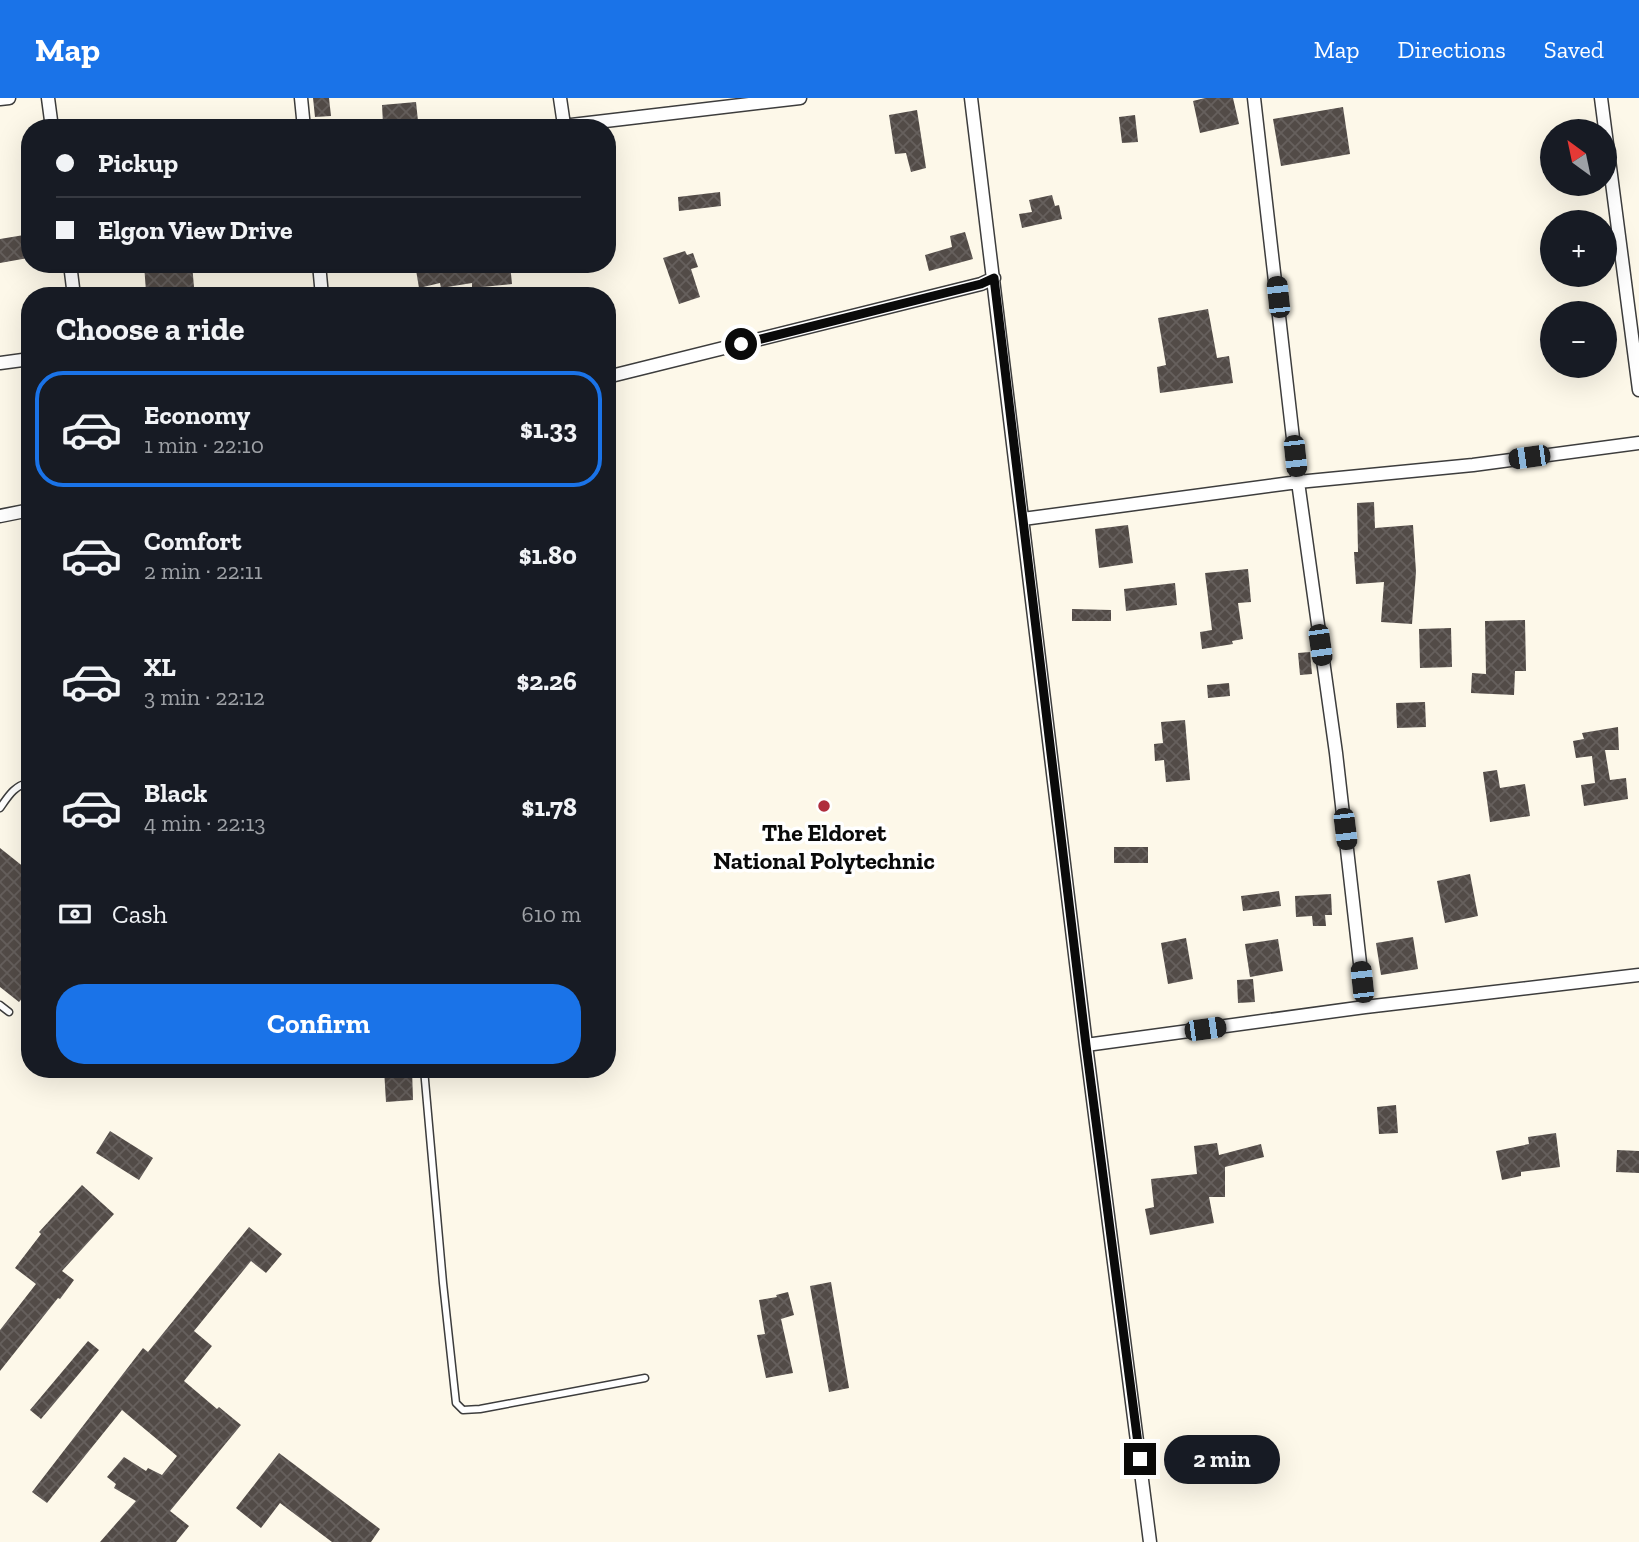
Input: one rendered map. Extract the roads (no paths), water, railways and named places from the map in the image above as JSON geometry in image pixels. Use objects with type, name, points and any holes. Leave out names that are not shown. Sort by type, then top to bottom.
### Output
[{"type":"street","points":[[0,99],[9,98]]},
{"type":"street","points":[[48,98],[51,119]]},
{"type":"street","points":[[301,98],[303,119]]},
{"type":"street","points":[[560,98],[563,119]]},
{"type":"street","points":[[616,119],[800,98]]},
{"type":"street","points":[[971,98],[1086,1045],[1150,1542]]},
{"type":"street","points":[[1254,98],[1297,482],[1336,753],[1365,1007]]},
{"type":"street","points":[[1601,98],[1639,390]]},
{"type":"street","points":[[616,375],[981,284],[994,278]]},
{"type":"street","points":[[0,363],[21,360]]},
{"type":"street","points":[[1023,519],[1297,482],[1473,465],[1639,443]]},
{"type":"street","points":[[0,516],[21,512]]},
{"type":"street","points":[[1086,1045],[1365,1007],[1639,975]]},
{"type":"lane","points":[[0,808],[11,792],[21,784]]},
{"type":"lane","points":[[0,1005],[9,1012]]},
{"type":"lane","points":[[425,1078],[454,1393],[459,1408],[480,1409],[645,1378]]},
{"type":"place","name":"The Eldoret National Polytechnic","points":[[824,806]]}]
